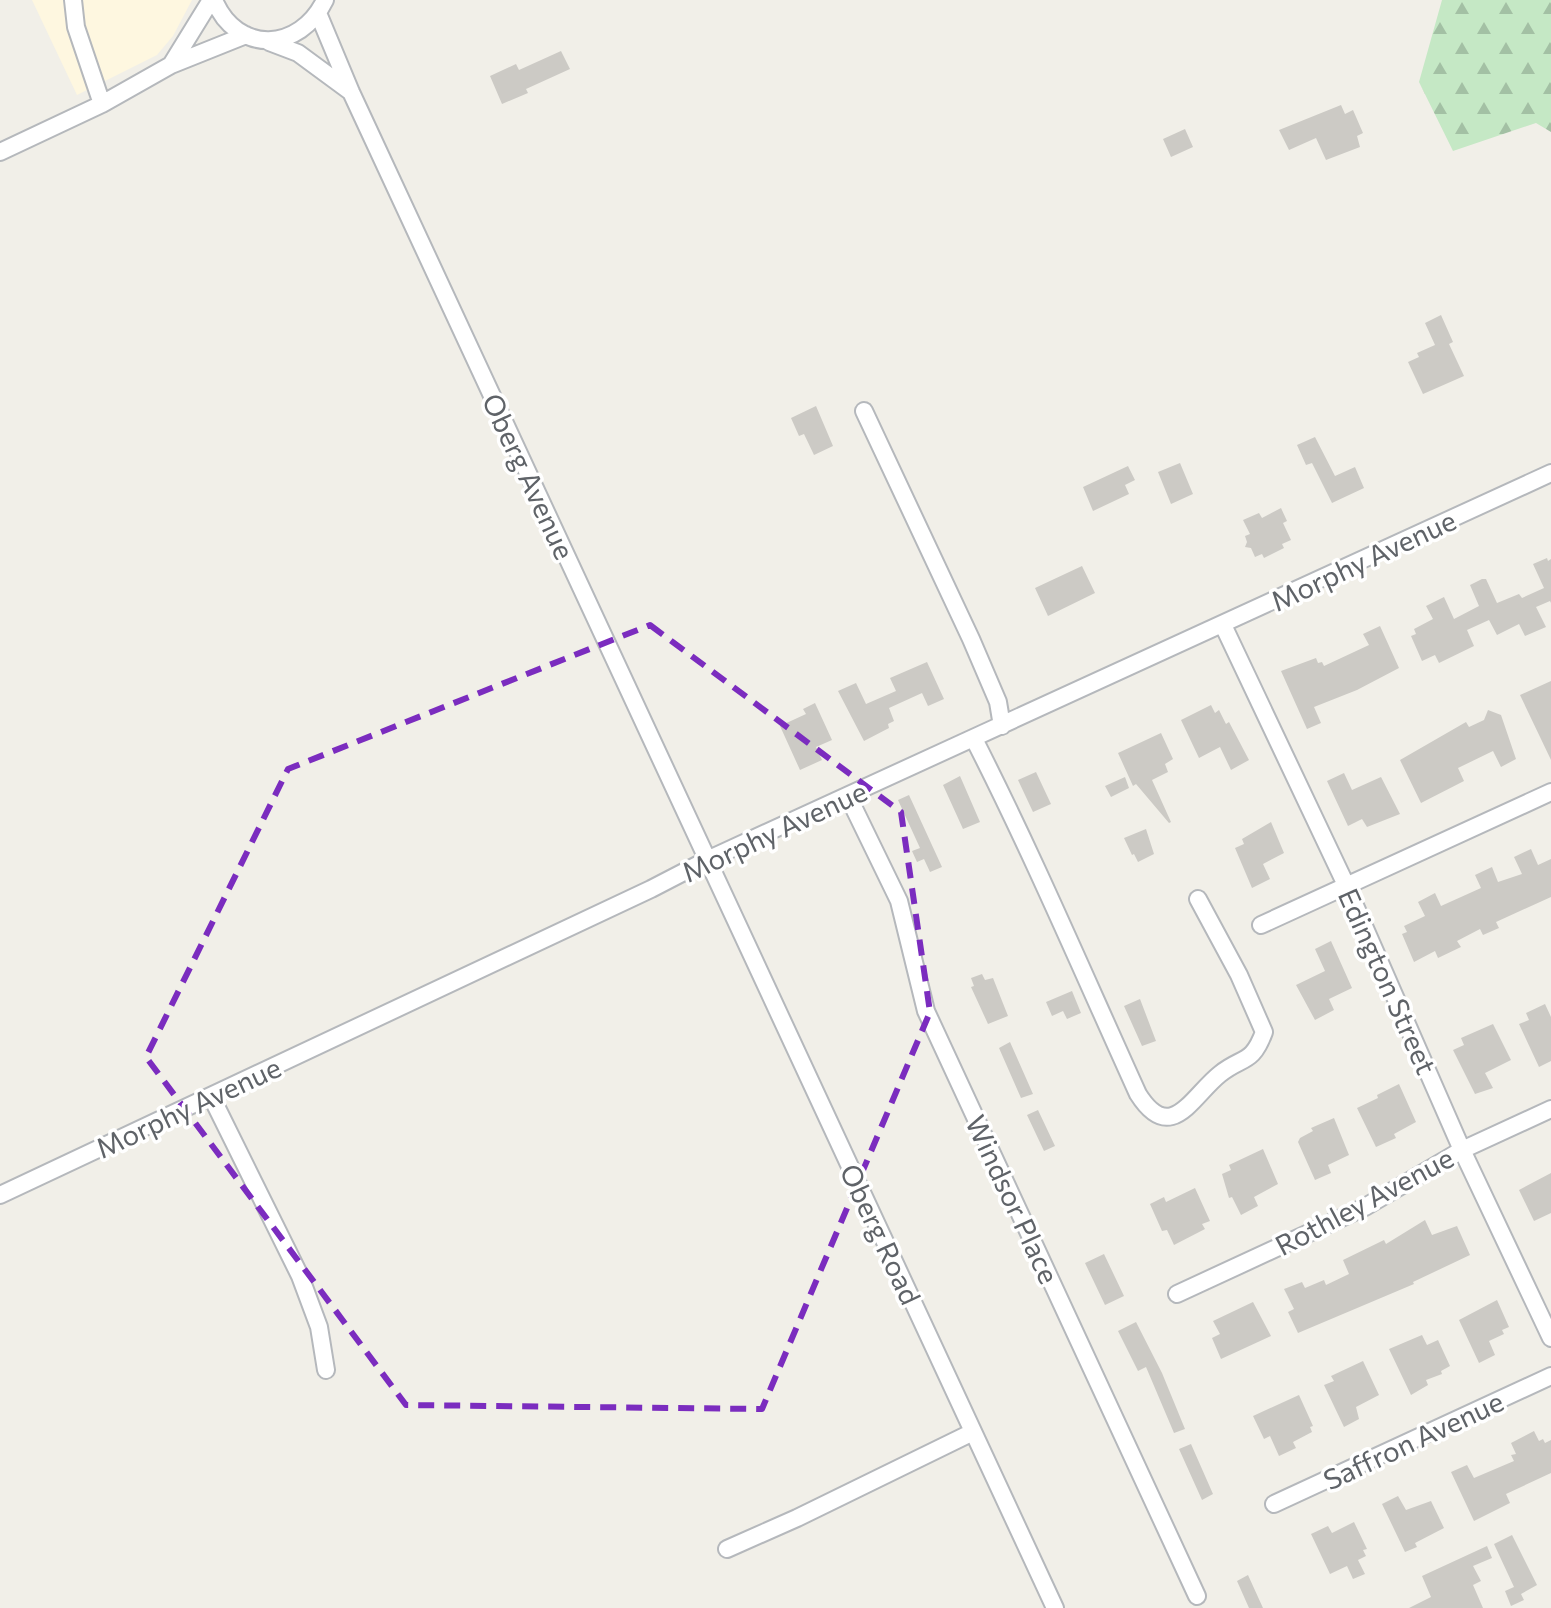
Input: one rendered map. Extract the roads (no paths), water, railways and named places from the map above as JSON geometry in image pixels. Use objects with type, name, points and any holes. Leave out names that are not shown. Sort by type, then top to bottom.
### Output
[{"type":"street","points":[[73,0],[76,27],[102,104]]},
{"type":"street","points":[[171,65],[213,0],[231,26],[246,35]]},
{"type":"street","points":[[264,40],[280,40],[295,35],[308,26],[322,7]]},
{"type":"street","name":"Oberg Avenue","points":[[322,7],[351,92],[707,860]]},
{"type":"street","points":[[0,152],[102,104],[171,65],[246,35]]},
{"type":"street","name":"Oberg Avenue","points":[[246,35],[298,53],[351,92]]},
{"type":"street","points":[[864,411],[982,664],[998,702],[1002,726]]},
{"type":"street","name":"Morphy Avenue","points":[[0,1195],[707,860],[1551,473]]},
{"type":"street","name":"Edington Street","points":[[1223,625],[1346,885],[1462,1150],[1551,1338]]},
{"type":"street","points":[[974,739],[1053,900],[1138,1094],[1149,1111],[1159,1116],[1176,1114],[1193,1103],[1215,1077],[1244,1062],[1258,1048],[1264,1032],[1239,975],[1198,899]]},
{"type":"street","points":[[1261,925],[1551,792]]},
{"type":"street","name":"Windsor Place","points":[[848,796],[899,901],[926,1011],[1197,1596]]},
{"type":"street","name":"Oberg Road","points":[[707,860],[1055,1608]]},
{"type":"street","points":[[211,1096],[300,1276],[319,1327],[326,1370]]},
{"type":"street","name":"Rothley Avenue","points":[[1177,1294],[1365,1207],[1462,1150],[1551,1109]]},
{"type":"street","name":"Saffron Avenue","points":[[1274,1504],[1551,1376]]},
{"type":"street","points":[[727,1549],[973,1432]]}]
